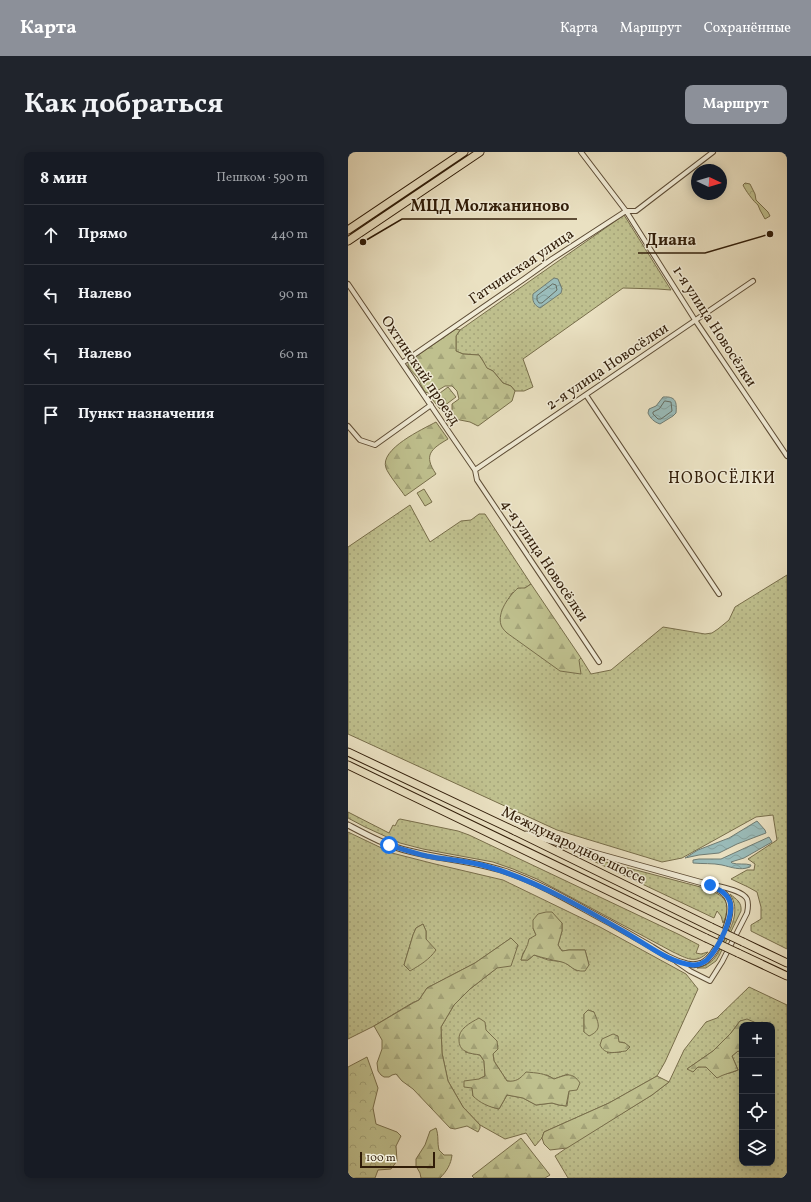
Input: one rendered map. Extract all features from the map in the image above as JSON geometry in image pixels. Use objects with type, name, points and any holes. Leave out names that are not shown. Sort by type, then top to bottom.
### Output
[{"type":"highway","points":[[348,230],[464,152]]},
{"type":"highway","points":[[348,242],[480,152]]},
{"type":"highway","name":"Международное шоссе","points":[[348,752],[787,963]]},
{"type":"highway","name":"Международное шоссе","points":[[348,765],[787,976]]},
{"type":"street","name":"1-я улица Новосёлки","points":[[581,152],[626,211],[695,320],[787,456]]},
{"type":"street","name":"Гатчинская улица","points":[[402,362],[552,259],[626,211],[636,211],[713,152]]},
{"type":"street","name":"2-я улица Новосёлки","points":[[475,470],[753,281]]},
{"type":"street","name":"Охтинский проезд","points":[[348,284],[475,470]]},
{"type":"street","points":[[586,395],[719,594]]},
{"type":"street","points":[[348,426],[360,440],[375,445],[431,405]]},
{"type":"street","name":"4-я улица Новосёлки","points":[[475,470],[477,480],[599,662]]},
{"type":"street","points":[[348,825],[368,836],[407,851],[487,866],[530,882],[611,924],[690,971],[710,981],[722,962],[747,912],[747,898],[742,894],[725,888],[515,831]]},
{"type":"street","points":[[671,959],[686,964],[701,964],[712,954],[728,925],[731,909],[729,901],[725,895],[710,885]]},
{"type":"green space","points":[[745,183],[750,184],[756,200],[770,216],[765,219],[758,205],[744,187],[743,185]]},
{"type":"green space","points":[[624,215],[671,290],[623,288],[523,359],[533,387],[524,391],[515,391],[511,386],[503,383],[493,371],[486,368],[479,355],[463,354],[456,351],[456,336],[460,330]],"holes":[[[559,282],[562,289],[540,308]]]},
{"type":"green space","points":[[456,329],[460,330],[456,336],[456,351],[463,354],[479,355],[487,368],[493,371],[503,383],[511,386],[515,391],[512,401],[478,426],[470,422],[455,419],[452,412],[452,404],[459,399],[457,391],[452,386],[445,386],[432,394],[425,392],[418,378],[408,367],[408,362]]},
{"type":"green space","points":[[448,387],[456,397],[440,409],[432,399]]},
{"type":"green space","points":[[436,422],[448,439],[433,449],[431,453],[430,462],[436,474],[405,496],[387,471],[386,461],[389,454],[395,447],[404,440]]},
{"type":"green space","points":[[424,489],[432,502],[425,506],[417,493]]},
{"type":"green space","points":[[410,505],[430,542],[461,521],[471,520],[479,514],[485,514],[531,584],[512,593],[502,612],[579,660],[581,658],[591,674],[611,670],[663,627],[705,634],[712,633],[729,620],[735,607],[787,575],[787,949],[751,931],[751,925],[761,919],[761,907],[757,892],[731,879],[747,870],[754,870],[755,864],[748,859],[777,840],[773,815],[756,817],[682,858],[662,862],[557,830],[348,734],[348,547]]},
{"type":"green space","points":[[531,584],[581,658],[579,660],[581,674],[560,671],[507,633],[502,627],[500,620],[502,610],[511,595],[518,588],[525,588]]},
{"type":"green space","points":[[348,812],[389,833],[393,825],[395,826],[400,819],[458,831],[469,835],[680,935],[699,945],[696,953],[701,954],[708,952],[699,958],[687,958],[673,952],[537,879],[493,862],[423,849],[400,843],[348,818]]},
{"type":"green space","points":[[348,832],[392,853],[503,880],[600,927],[686,974],[698,989],[665,1062],[657,1076],[609,1103],[544,1132],[542,1138],[535,1146],[526,1133],[505,1139],[480,1125],[463,1107],[448,1081],[442,1053],[441,1027],[454,1005],[470,989],[497,968],[511,938],[475,963],[427,988],[419,1000],[348,1039]],"holes":[[[551,912],[562,923],[562,931],[558,945],[562,951],[585,950],[589,965],[577,971],[564,962],[548,960],[534,955],[528,960],[521,960],[523,953],[536,935],[533,928]],[[423,924],[426,931],[426,939],[404,965],[416,928]],[[588,1010],[594,1012],[584,1032],[584,1014]],[[486,1030],[497,1041],[493,1054],[494,1061],[507,1081],[514,1082],[521,1078],[547,1075],[554,1079],[568,1074],[569,1091],[567,1106],[552,1103],[536,1105],[523,1098],[507,1095],[499,1109],[492,1107],[473,1096],[472,1088],[479,1079],[485,1076],[484,1061],[480,1055],[465,1052]],[[619,1042],[625,1043],[621,1052],[607,1053]]]},
{"type":"green space","points":[[583,856],[708,889],[719,895],[726,902],[727,911],[723,923],[721,916],[717,911],[714,918]]},
{"type":"green space","points":[[730,894],[740,903],[741,911],[716,961],[706,968],[697,968],[706,965],[714,959],[732,925],[735,907]]},
{"type":"green space","points":[[552,912],[562,923],[562,931],[558,945],[562,951],[585,950],[589,965],[585,971],[577,970],[562,962],[534,955],[528,960],[521,960],[528,945],[529,939],[536,935],[533,928],[533,920],[538,914]]},
{"type":"green space","points":[[423,924],[426,931],[426,939],[436,950],[421,964],[410,971],[404,965],[416,928]]},
{"type":"green space","points":[[511,938],[518,945],[511,966],[497,968],[470,989],[454,1005],[441,1027],[442,1053],[448,1081],[463,1107],[480,1125],[478,1132],[467,1126],[455,1129],[450,1128],[413,1089],[402,1081],[396,1074],[389,1077],[384,1077],[378,1071],[377,1063],[382,1049],[382,1040],[374,1026],[419,1000],[427,988],[475,963]]},
{"type":"green space","points":[[749,987],[787,1005],[787,1178],[568,1178],[555,1156],[575,1142],[652,1095],[669,1082],[684,1050],[706,1022],[717,1018]]},
{"type":"green space","points":[[588,1010],[594,1012],[598,1023],[598,1029],[589,1036],[584,1032],[584,1014]]},
{"type":"green space","points":[[479,1018],[485,1022],[486,1030],[497,1041],[498,1049],[493,1054],[494,1061],[507,1081],[518,1080],[526,1072],[544,1074],[554,1079],[571,1075],[577,1079],[580,1083],[577,1090],[569,1091],[566,1106],[552,1103],[536,1105],[523,1098],[507,1095],[499,1109],[482,1103],[473,1096],[472,1088],[464,1087],[464,1081],[479,1079],[485,1076],[484,1061],[480,1055],[468,1053],[460,1047],[459,1042],[460,1033],[468,1024]]},
{"type":"green space","points":[[747,1019],[754,1022],[739,1022]]},
{"type":"green space","points":[[739,1022],[739,1052],[732,1056],[738,1070],[717,1078],[706,1067],[698,1067],[693,1072],[687,1069],[713,1051],[731,1033]]},
{"type":"green space","points":[[613,1034],[618,1036],[619,1042],[625,1043],[630,1047],[626,1051],[608,1052],[602,1048],[600,1045],[602,1039]]},
{"type":"green space","points":[[367,1057],[378,1088],[373,1108],[376,1124],[397,1132],[401,1136],[396,1146],[397,1161],[391,1169],[378,1170],[375,1178],[348,1178],[348,1067]]},
{"type":"green space","points":[[657,1076],[669,1082],[652,1095],[567,1148],[550,1150],[544,1144],[542,1138],[544,1132],[609,1103]]},
{"type":"green space","points":[[436,1128],[439,1150],[444,1155],[452,1155],[451,1161],[447,1170],[440,1178],[421,1178],[416,1166],[416,1159],[425,1145],[430,1131]]},
{"type":"green space","points":[[521,1138],[550,1175],[545,1178],[474,1178],[472,1176]]},
{"type":"water","points":[[554,278],[558,279],[562,289],[561,293],[540,308],[536,306],[533,299],[533,294]]},
{"type":"water","points":[[663,397],[675,400],[676,413],[660,424],[652,420],[648,413],[649,409],[656,406]]},
{"type":"water","points":[[757,821],[766,833],[737,844],[719,853],[685,858],[698,850],[729,838]]},
{"type":"water","points":[[769,837],[772,842],[744,858],[731,862],[734,864],[751,865],[750,867],[739,869],[719,864],[693,863],[693,860],[699,859],[721,859]]},
{"type":"place","name":"Диана","points":[[770,234]]},
{"type":"place","name":"МЦД Молжаниново","points":[[363,242]]},
{"type":"district","name":"НОВОСЁЛКИ","points":[[722,477]]},
{"type":"route","points":[[389,845],[428,856],[487,866],[505,872],[557,895],[671,959],[694,965],[701,964],[706,961],[712,954],[728,925],[730,916],[731,909],[729,901],[720,890],[710,885]]}]
